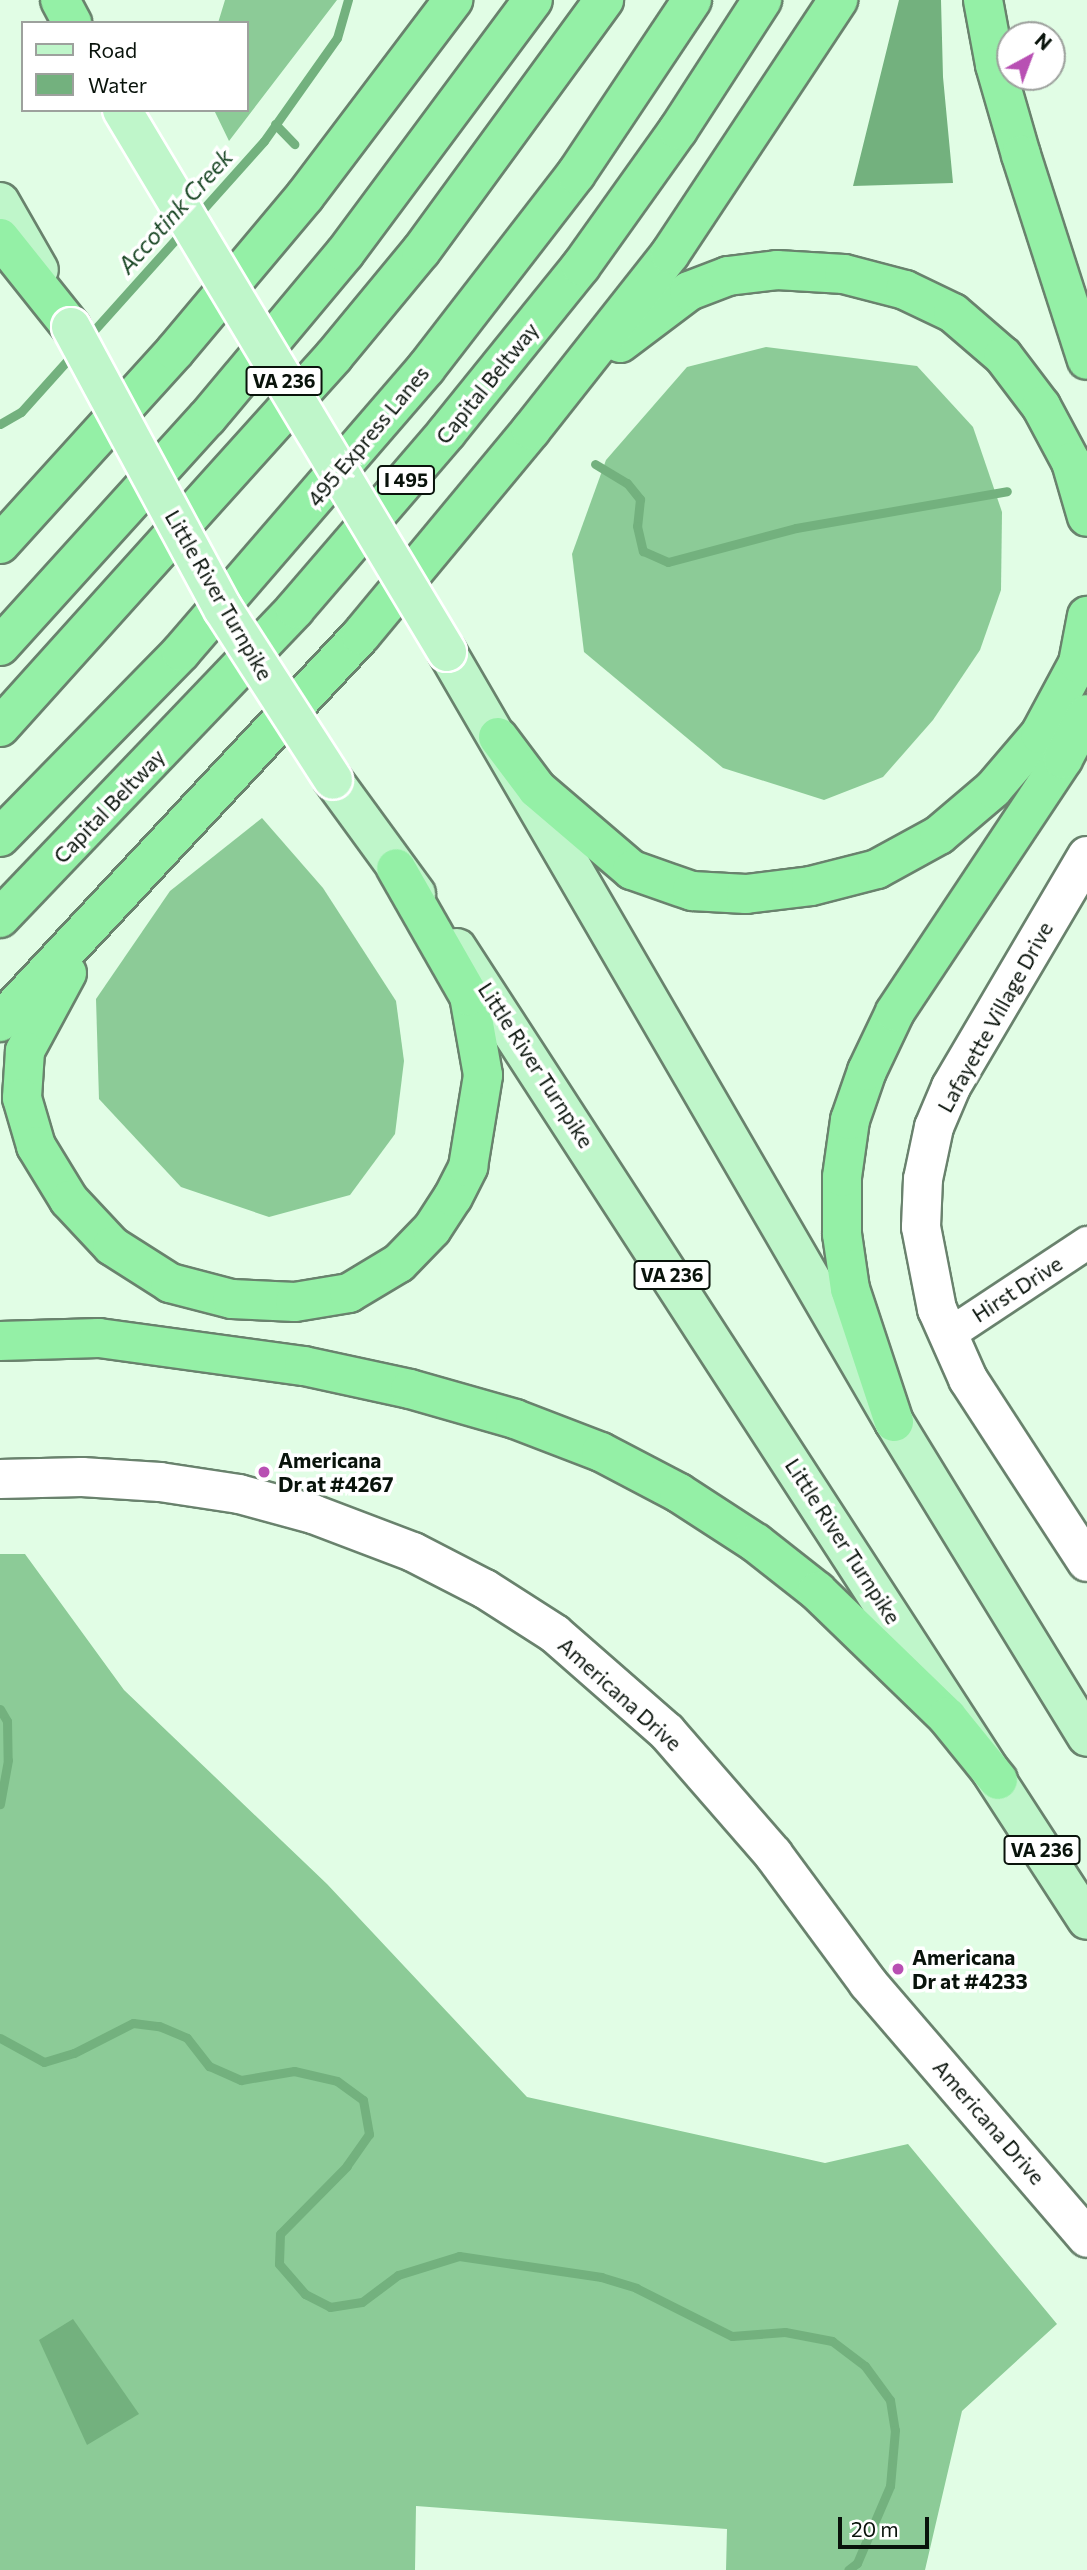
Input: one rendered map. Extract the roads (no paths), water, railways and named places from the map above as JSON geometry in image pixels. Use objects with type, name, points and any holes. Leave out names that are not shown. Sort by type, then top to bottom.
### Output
[{"type":"highway","points":[[60,0],[69,21]]},
{"type":"highway","points":[[0,544],[176,351],[305,196],[453,0]]},
{"type":"highway","points":[[0,646],[207,418],[345,253],[533,0]]},
{"type":"highway","points":[[0,727],[352,335],[501,145],[604,0]]},
{"type":"highway","name":"495 Express Lanes","points":[[0,837],[181,652],[426,368],[576,173],[692,0]]},
{"type":"highway","name":"Capital Beltway","points":[[0,918],[295,609],[447,432],[581,266],[678,130],[762,0]]},
{"type":"highway","points":[[0,1022],[130,886],[361,635],[531,430],[670,254],[838,0]]},
{"type":"highway","points":[[983,0],[1010,117],[1087,360]]},
{"type":"highway","points":[[0,238],[71,327]]},
{"type":"highway","points":[[531,430],[650,316],[689,292],[728,276],[776,270],[844,274],[905,290],[953,313],[1003,356],[1041,406],[1071,462],[1087,517]]},
{"type":"highway","points":[[498,737],[537,789],[632,870],[692,891],[746,894],[811,886],[877,869],[939,835],[993,789],[1040,734],[1078,663],[1087,616]]},
{"type":"highway","points":[[894,1422],[850,1289],[842,1234],[842,1177],[850,1120],[867,1071],[895,1012],[1063,759],[1087,714]]},
{"type":"highway","points":[[130,886],[76,958],[25,1051],[22,1098],[36,1146],[69,1200],[112,1247],[170,1283],[232,1300],[295,1302],[349,1293],[399,1263],[432,1229],[468,1167],[483,1075],[469,996],[396,868]]},
{"type":"highway","points":[[0,1341],[99,1338],[304,1366],[410,1389],[515,1419],[601,1452],[679,1493],[756,1543],[817,1591],[947,1717],[998,1780]]},
{"type":"main road","points":[[54,0],[69,21]]},
{"type":"main road","name":"VA 236","points":[[123,112],[498,737],[894,1422],[1087,1737]]},
{"type":"main road","name":"Little River Turnpike","points":[[0,202],[71,327],[223,609],[333,780],[478,976],[1087,1920]]},
{"type":"street","name":"Lafayette Village Drive","points":[[1087,856],[951,1087],[934,1127],[923,1179],[921,1227],[927,1273],[948,1335],[968,1379],[1087,1562]]},
{"type":"street","name":"Hirst Drive","points":[[948,1335],[1087,1243]]},
{"type":"street","name":"Americana Drive","points":[[0,1479],[82,1477],[160,1482],[239,1494],[313,1514],[413,1552],[485,1589],[555,1634],[667,1732],[773,1854],[868,1983],[1087,2238]]},
{"type":"water","points":[[899,0],[941,0],[943,77],[953,183],[853,186]]},
{"type":"water","points":[[73,2319],[139,2414],[87,2445],[39,2340]]},
{"type":"waterway","name":"Accotink Creek","points":[[196,217],[264,141],[337,38],[348,0]]},
{"type":"waterway","points":[[275,124],[294,144]]},
{"type":"waterway","name":"Accotink Creek","points":[[88,337],[184,230]]},
{"type":"waterway","name":"Accotink Creek","points":[[0,424],[21,412],[74,353]]},
{"type":"waterway","points":[[595,464],[627,483],[640,499],[637,526],[643,551],[668,562],[796,528],[1007,491]]},
{"type":"waterway","points":[[0,1709],[7,1721],[8,1760],[0,1804]]},
{"type":"waterway","points":[[0,2038],[44,2062],[74,2053],[133,2023],[159,2026],[187,2038],[209,2066],[241,2080],[294,2071],[337,2081],[363,2100],[369,2134],[347,2166],[280,2234],[279,2264],[305,2294],[330,2307],[362,2302],[398,2275],[459,2256],[601,2277],[636,2288],[732,2336],[785,2332],[832,2341],[865,2366],[890,2400],[895,2430],[890,2486],[857,2563],[848,2570]]},
{"type":"place","name":"Americana Dr at #4267","points":[[264,1472]]},
{"type":"place","name":"Americana Dr at #4233","points":[[898,1969]]}]
